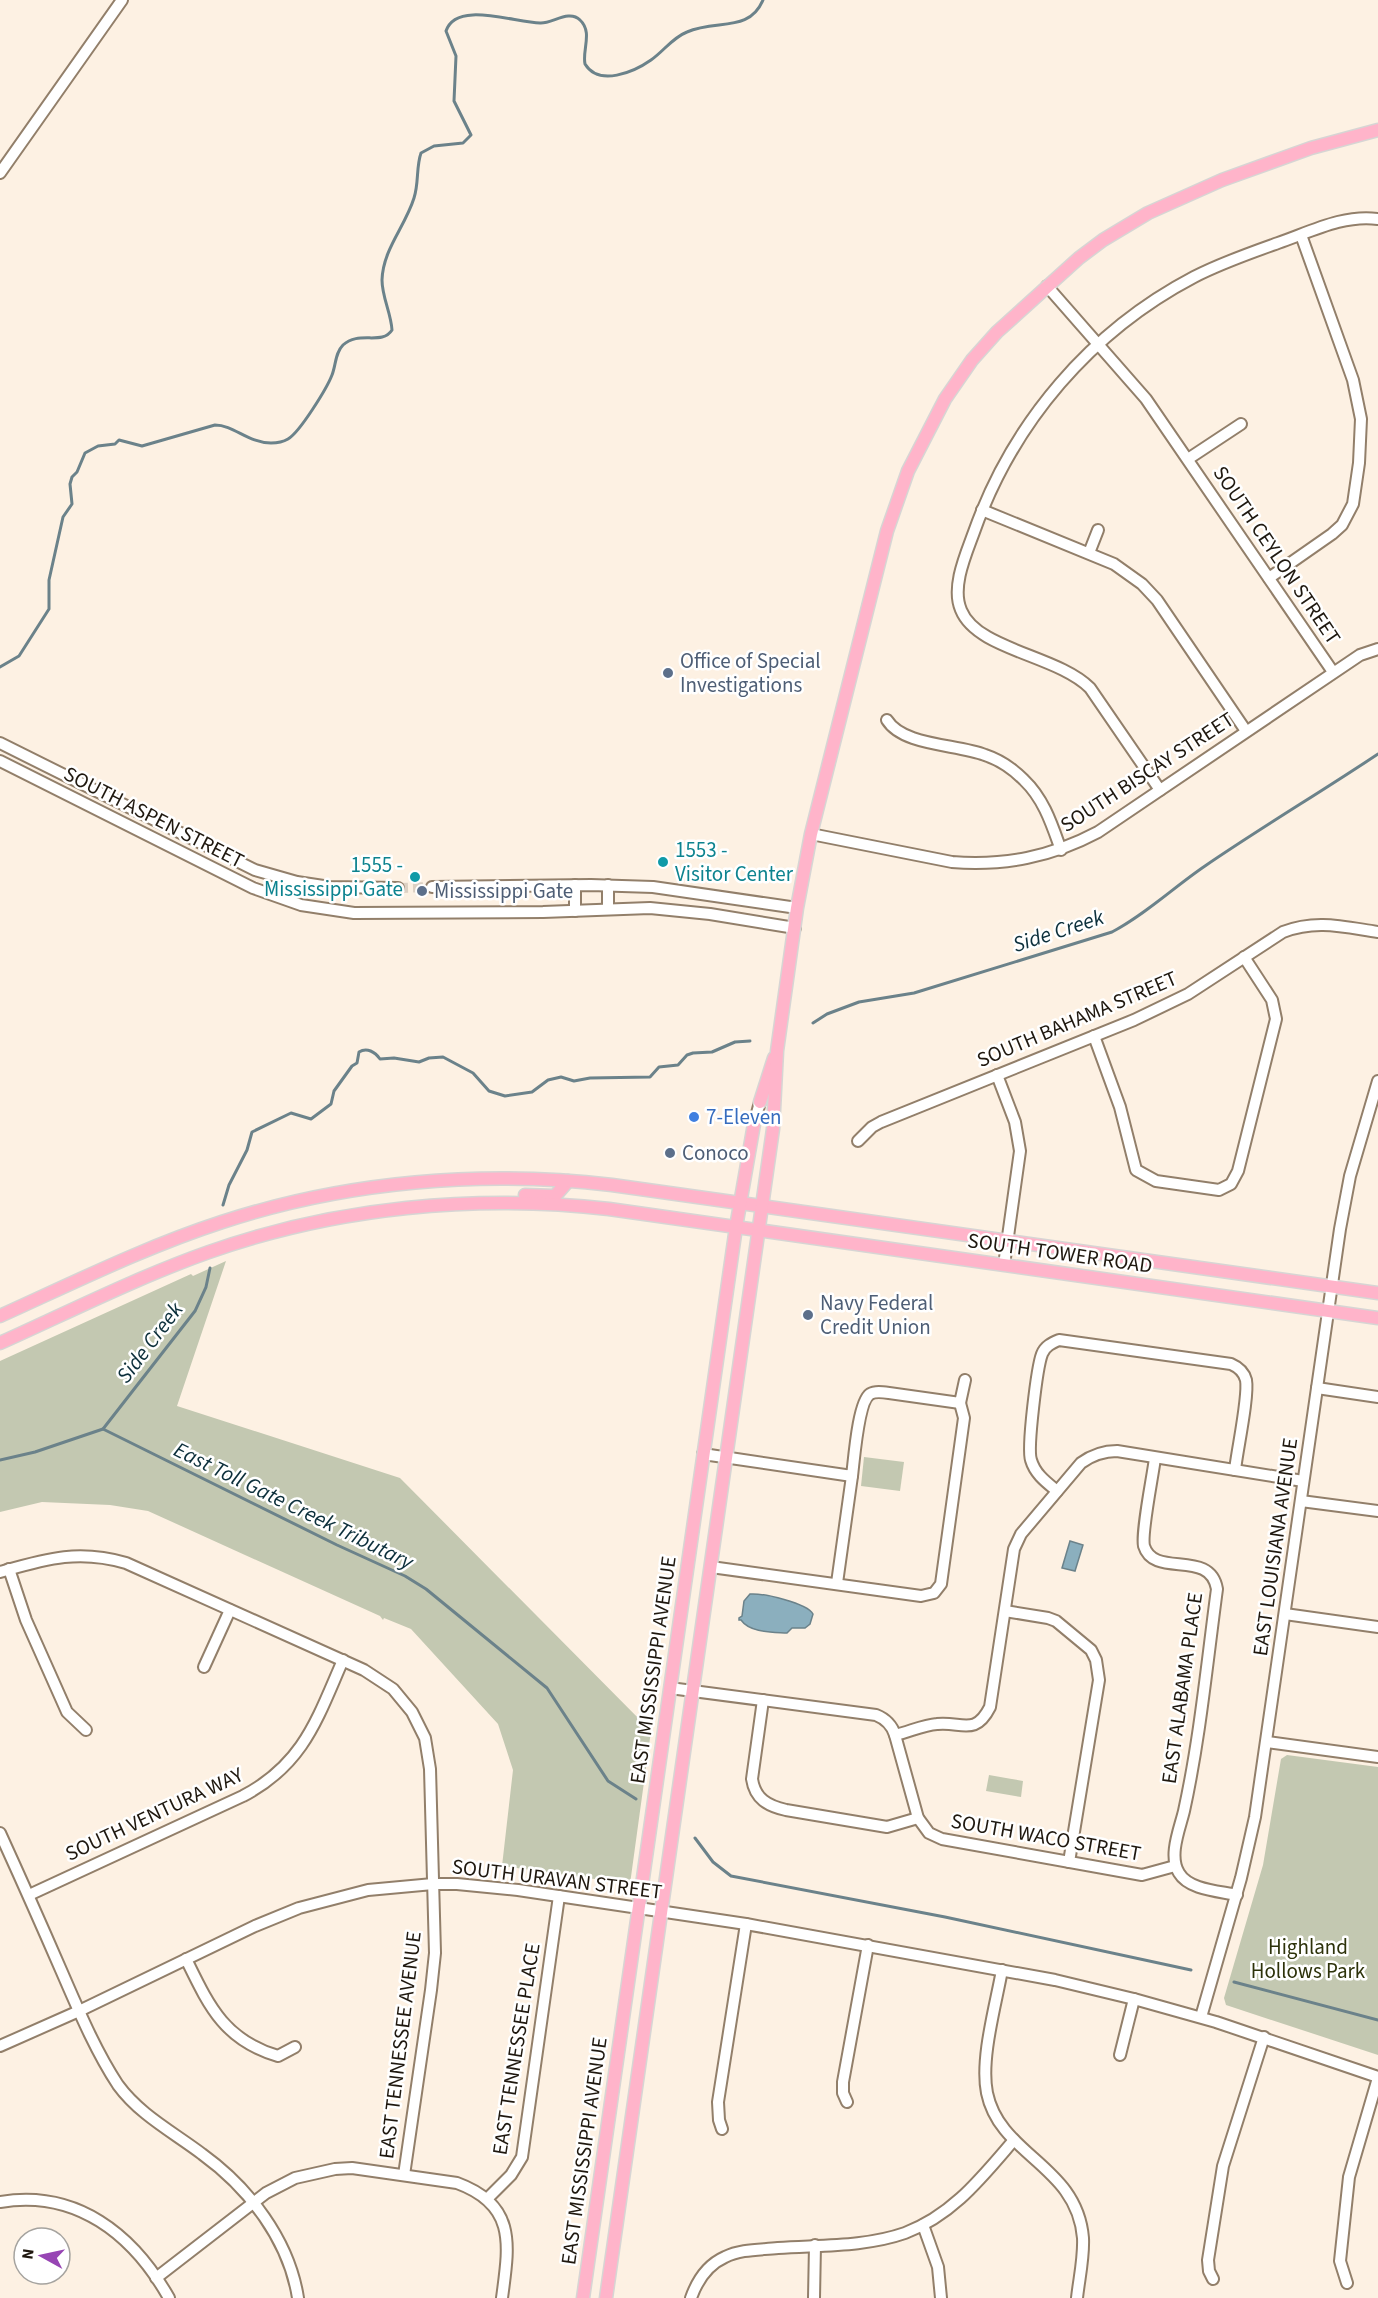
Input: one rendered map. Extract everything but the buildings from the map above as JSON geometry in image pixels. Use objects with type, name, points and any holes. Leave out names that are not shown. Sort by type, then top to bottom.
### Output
[{"type":"main road","name":"EAST MISSISSIPPI AVENUE","points":[[606,2298],[776,1107],[777,1052],[797,908],[811,834],[886,531],[908,471],[936,414],[972,360],[1002,327],[1103,240],[1176,199],[1222,180],[1311,148],[1378,130]]},
{"type":"main road","name":"EAST MISSISSIPPI AVENUE","points":[[760,1102],[777,1052]]},
{"type":"main road","name":"EAST MISSISSIPPI AVENUE","points":[[583,2298],[736,1227],[754,1124]]},
{"type":"main road","name":"SOUTH TOWER ROAD","points":[[0,1316],[162,1243],[224,1221],[334,1194],[423,1182],[496,1178],[568,1181],[740,1203],[1378,1293]]},
{"type":"main road","points":[[0,1343],[156,1272],[246,1240],[299,1226],[362,1214],[425,1206],[477,1204],[501,1195],[555,1196],[568,1181]]},
{"type":"main road","name":"SOUTH TOWER ROAD","points":[[477,1204],[508,1203],[584,1207],[1378,1318]]},
{"type":"street","points":[[0,173],[122,0]]},
{"type":"street","points":[[1160,790],[1090,688],[1082,680],[1062,668],[986,637],[970,626],[965,619],[960,608],[958,589],[969,546],[982,510],[1002,467],[1026,427],[1054,389],[1099,343],[1145,307],[1196,277],[1247,254],[1342,220],[1362,217],[1378,219]]},
{"type":"street","points":[[1269,578],[1342,525],[1353,504],[1359,463],[1361,419],[1353,380],[1301,235]]},
{"type":"street","name":"SOUTH CEYLON STREET","points":[[1047,286],[1146,399],[1333,672]]},
{"type":"street","name":"SOUTH CEYLON STREET","points":[[1188,459],[1241,424]]},
{"type":"street","points":[[982,510],[1089,553],[1126,571],[1142,584],[1157,600],[1246,731]]},
{"type":"street","points":[[1089,553],[1098,530]]},
{"type":"street","name":"SOUTH BISCAY STREET","points":[[811,834],[952,862],[974,864],[1018,861],[1061,850],[1098,832],[1359,655],[1378,649]]},
{"type":"street","points":[[886,720],[900,734],[977,752],[996,759],[1011,769],[1036,794],[1046,809],[1061,850]]},
{"type":"street","name":"SOUTH ASPEN STREET","points":[[0,743],[255,870],[297,882],[330,887],[398,888]]},
{"type":"street","name":"SOUTH ASPEN STREET","points":[[0,761],[253,888],[300,905],[354,913],[672,910],[795,928]]},
{"type":"street","points":[[575,885],[575,911]]},
{"type":"street","points":[[432,887],[608,885],[666,888],[797,908]]},
{"type":"street","points":[[608,885],[608,909]]},
{"type":"street","name":"SOUTH BAHAMA STREET","points":[[858,1141],[872,1127],[881,1122],[1169,1004],[1283,932],[1308,924],[1320,924],[1378,932]]},
{"type":"street","points":[[1094,1036],[1120,1107],[1136,1170],[1156,1180],[1219,1190],[1231,1184],[1238,1171],[1276,1019],[1272,1000],[1244,957]]},
{"type":"street","points":[[997,1075],[1015,1122],[1020,1151],[1004,1265]]},
{"type":"street","name":"EAST LOUISIANA AVENUE","points":[[1201,2017],[1237,1895],[1255,1817],[1331,1286],[1347,1191],[1378,1081]]},
{"type":"street","name":"EAST MISSISSIPPI AVENUE","points":[[754,1124],[760,1102]]},
{"type":"street","points":[[1057,1491],[1035,1469],[1029,1449],[1042,1355],[1052,1343],[1059,1340],[1231,1364],[1237,1367],[1245,1378],[1246,1386],[1234,1470]]},
{"type":"street","points":[[711,1567],[921,1596],[934,1593],[941,1584],[964,1418],[960,1403],[965,1380]]},
{"type":"street","points":[[1317,1388],[1378,1397]]},
{"type":"street","points":[[837,1583],[862,1405],[870,1394],[878,1392],[960,1403]]},
{"type":"street","points":[[896,1735],[936,1724],[964,1727],[973,1725],[986,1715],[990,1707],[1014,1549],[1021,1534],[1081,1463],[1100,1453],[1117,1451],[1304,1481]]},
{"type":"street","points":[[703,1454],[852,1476]]},
{"type":"street","name":"EAST ALABAMA PLACE","points":[[1155,1458],[1143,1538],[1147,1551],[1159,1561],[1206,1570],[1216,1581],[1217,1589],[1192,1772],[1175,1849],[1175,1866]]},
{"type":"street","points":[[1301,1501],[1378,1512]]},
{"type":"street","name":"EAST TENNESSEE AVENUE","points":[[5,1570],[67,1555],[107,1557],[126,1563],[379,1678],[393,1689],[412,1712],[421,1727],[430,1769],[433,1971],[404,2175]]},
{"type":"street","points":[[5,1570],[67,1712],[86,1730]]},
{"type":"street","points":[[204,1667],[230,1610]]},
{"type":"street","points":[[1005,1611],[1056,1621],[1091,1650],[1099,1670],[1100,1680],[1069,1862]]},
{"type":"street","points":[[1285,1614],[1378,1627]]},
{"type":"street","name":"SOUTH VENTURA WAY","points":[[29,1895],[243,1796],[295,1764],[343,1660]]},
{"type":"street","points":[[670,1688],[762,1700],[876,1715],[890,1724],[896,1735],[918,1818],[887,1827],[786,1810],[761,1799],[753,1787],[752,1779],[762,1700]]},
{"type":"street","points":[[1267,1742],[1378,1757]]},
{"type":"street","name":"SOUTH WACO STREET","points":[[918,1818],[929,1833],[942,1839],[1142,1875],[1175,1866]]},
{"type":"street","points":[[0,1833],[79,2011],[110,2071],[126,2095],[154,2121],[210,2160],[252,2202],[275,2233],[287,2255],[298,2298]]},
{"type":"street","points":[[1175,1866],[1185,1880],[1193,1885],[1237,1895]]},
{"type":"street","name":"SOUTH URAVAN STREET","points":[[0,2046],[79,2011],[255,1926],[299,1908],[368,1890],[433,1884],[481,1885],[746,1924],[1002,1970],[1134,1999],[1201,2017],[1378,2077]]},
{"type":"street","name":"EAST TENNESSEE PLACE","points":[[487,2199],[511,2175],[522,2157],[559,1896]]},
{"type":"street","points":[[722,2129],[718,2103],[746,1924]]},
{"type":"street","points":[[847,2102],[843,2093],[843,2082],[868,1945]]},
{"type":"street","points":[[186,1959],[216,2016],[237,2037],[249,2045],[278,2056],[295,2047]]},
{"type":"street","points":[[1002,1970],[985,2080],[994,2113],[1014,2140],[1063,2185],[1078,2213],[1083,2247],[1077,2298]]},
{"type":"street","points":[[1120,2055],[1134,1999]]},
{"type":"street","points":[[1213,2279],[1209,2271],[1208,2260],[1223,2166],[1264,2037]]},
{"type":"street","points":[[1347,2283],[1340,2261],[1349,2177],[1378,2077]]},
{"type":"street","points":[[691,2298],[702,2275],[723,2258],[748,2251],[869,2241],[904,2233],[923,2225],[953,2206],[966,2194],[1014,2140]]},
{"type":"street","points":[[156,2278],[252,2202],[280,2185],[319,2172],[352,2168],[457,2182],[470,2187],[487,2199],[498,2213],[507,2237],[508,2251],[502,2298]]},
{"type":"street","points":[[0,2202],[43,2200],[72,2207],[92,2216],[122,2237],[156,2278],[169,2298]]},
{"type":"street","points":[[923,2225],[938,2267],[941,2298]]},
{"type":"street","points":[[814,2298],[815,2246]]},
{"type":"green space","points":[[226,1261],[177,1406],[400,1478],[651,1731],[630,1884],[502,1866],[513,1770],[498,1724],[411,1629],[384,1618],[383,1620],[380,1616],[148,1511],[110,1505],[42,1502],[0,1512],[0,1361],[191,1274],[193,1276]]},
{"type":"green space","points":[[864,1457],[904,1462],[900,1491],[861,1486]]},
{"type":"green space","name":"Highland Hollows Park","points":[[1287,1755],[1378,1767],[1378,2055],[1226,2005],[1224,1998],[1263,1865],[1281,1759]]},
{"type":"green space","points":[[989,1775],[1023,1781],[1021,1797],[986,1791]]},
{"type":"water","points":[[1070,1541],[1083,1545],[1075,1571],[1062,1568]]},
{"type":"water","points":[[750,1594],[774,1597],[802,1606],[813,1614],[810,1624],[805,1628],[792,1628],[787,1633],[762,1631],[750,1627],[739,1618],[742,1616],[744,1601]]},
{"type":"waterway","points":[[0,667],[19,656],[49,609],[49,580],[63,517],[72,504],[70,484],[85,453],[98,446],[115,444],[119,440],[142,446],[215,425],[229,428],[263,442],[284,441],[299,428],[319,399],[332,375],[340,348],[349,341],[382,337],[388,335],[392,330],[382,286],[383,269],[390,248],[414,198],[421,153],[434,146],[463,143],[471,135],[454,101],[456,56],[446,31],[452,22],[474,15],[540,23],[566,16],[576,17],[586,30],[585,64],[591,71],[608,76],[626,73],[644,65],[687,32],[741,21],[757,10],[763,0]]},
{"type":"waterway","name":"Side Creek","points":[[813,1023],[827,1014],[859,1002],[914,993],[1112,932],[1137,917],[1193,874],[1378,754]]},
{"type":"waterway","name":"Side Creek","points":[[223,1205],[229,1185],[247,1150],[252,1132],[291,1113],[311,1119],[331,1104],[334,1091],[352,1066],[357,1063],[359,1052],[365,1050],[371,1051],[380,1059],[394,1058],[419,1062],[429,1058],[443,1057],[473,1073],[489,1091],[505,1096],[532,1092],[548,1080],[561,1077],[574,1081],[590,1078],[650,1077],[659,1067],[678,1065],[687,1055],[712,1052],[735,1042],[750,1041]]},
{"type":"waterway","name":"Side Creek","points":[[103,1429],[195,1311],[206,1287],[210,1268]]},
{"type":"waterway","name":"East Toll Gate Creek Tributary","points":[[0,1460],[35,1452],[103,1429],[337,1545],[405,1576],[426,1589],[547,1688],[608,1781],[636,1799]]},
{"type":"waterway","points":[[695,1838],[713,1862],[731,1876],[945,1917],[1191,1970]]},
{"type":"waterway","points":[[1234,1982],[1378,2020]]},
{"type":"tunnel","points":[[398,888],[432,887]]},
{"type":"place","name":"Office of Special Investigations","points":[[668,673]]},
{"type":"place","name":"1553 - Visitor Center","points":[[663,862]]},
{"type":"place","name":"1555 - Mississippi Gate","points":[[415,877]]},
{"type":"place","name":"Mississippi Gate","points":[[422,891]]},
{"type":"place","name":"7-Eleven","points":[[694,1117]]},
{"type":"place","name":"Conoco","points":[[670,1153]]},
{"type":"place","name":"Navy Federal Credit Union","points":[[808,1315]]}]
